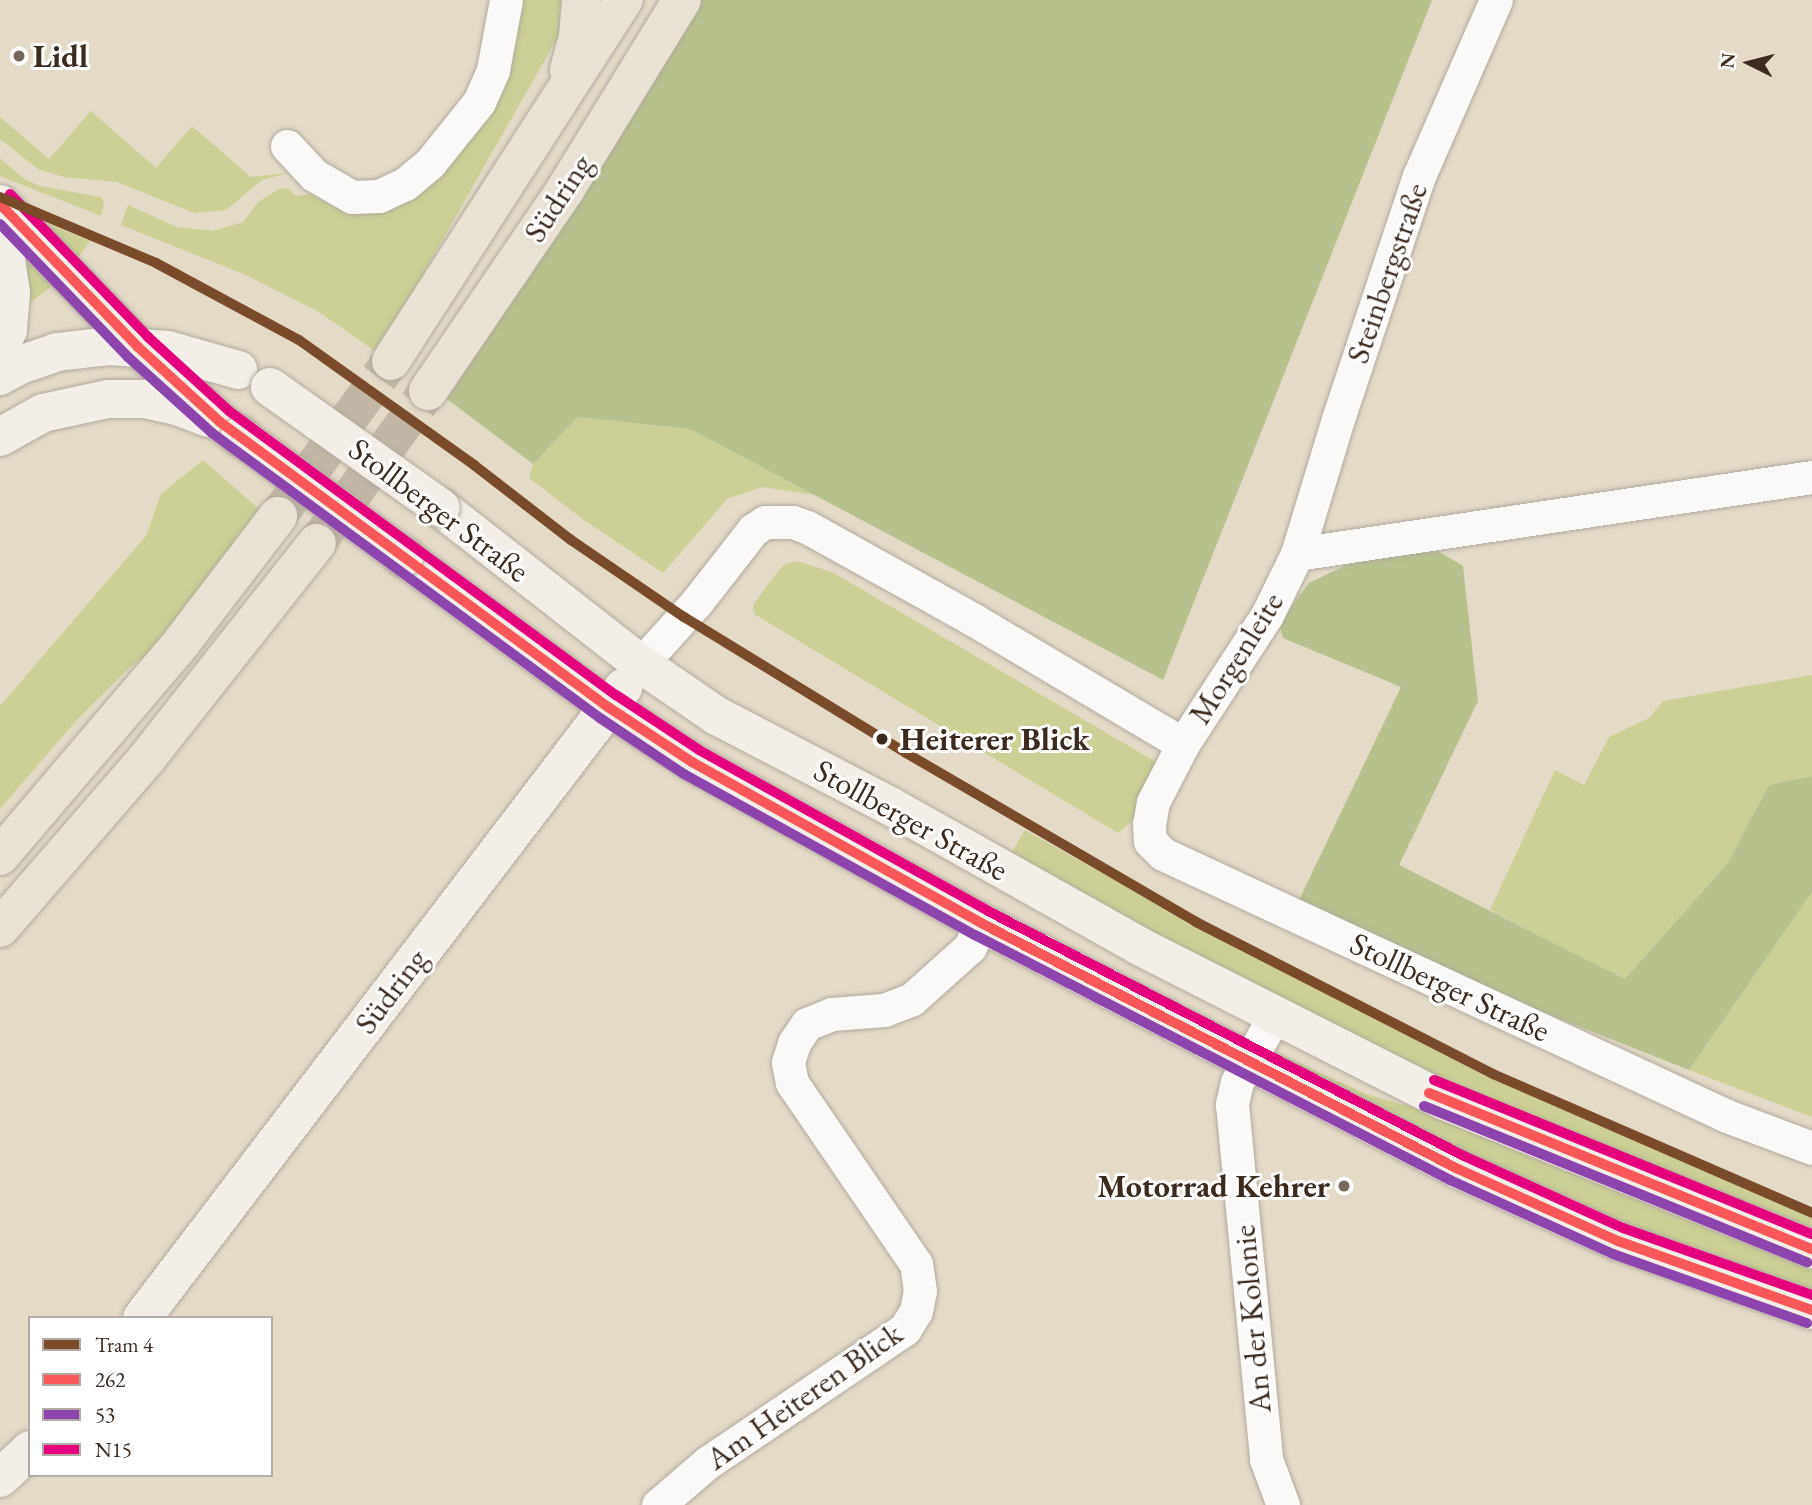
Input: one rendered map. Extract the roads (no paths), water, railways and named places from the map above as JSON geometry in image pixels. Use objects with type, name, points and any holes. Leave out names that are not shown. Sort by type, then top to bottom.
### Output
[{"type":"main road","points":[[551,116],[572,63],[581,0]]},
{"type":"main road","name":"Südring","points":[[391,361],[624,0]]},
{"type":"main road","name":"Südring","points":[[428,391],[565,190],[682,0]]},
{"type":"main road","name":"Stollberger Straße","points":[[0,204],[75,279],[134,329],[230,429],[608,707],[692,761],[981,923],[1456,1168],[1618,1241],[1812,1310]]},
{"type":"main road","points":[[0,220],[11,293],[8,330],[0,348]]},
{"type":"main road","points":[[74,404],[117,381],[130,364],[134,329]]},
{"type":"main road","name":"Stollberger Straße","points":[[0,376],[20,365],[134,329],[169,350],[254,378],[441,508],[641,664],[717,716],[890,806],[1139,947],[1445,1101],[1812,1249]]},
{"type":"main road","points":[[0,437],[43,413],[74,404],[144,398],[177,406],[230,429]]},
{"type":"main road","points":[[0,856],[181,643],[278,516]]},
{"type":"main road","points":[[0,928],[146,758],[317,544]]},
{"type":"main road","name":"Südring","points":[[144,1316],[641,664]]},
{"type":"main road","points":[[0,1478],[28,1452]]},
{"type":"street","points":[[286,146],[314,175],[352,197],[379,196],[405,184],[429,163],[479,102],[493,70],[506,0]]},
{"type":"street","name":"Steinbergstraße","points":[[1297,554],[1338,419],[1419,176],[1496,0]]},
{"type":"street","name":"Morgenleite","points":[[641,664],[696,603],[753,530],[765,522],[793,523],[807,527],[974,620],[1183,744],[1267,615],[1297,554],[1757,488],[1812,477]]},
{"type":"street","name":"Stollberger Straße","points":[[1183,744],[1153,802],[1149,824],[1150,841],[1163,854],[1727,1116],[1812,1149]]},
{"type":"street","name":"Am Heiteren Blick","points":[[658,1505],[707,1463],[905,1329],[916,1311],[919,1291],[916,1264],[792,1083],[788,1062],[794,1043],[807,1024],[832,1014],[884,1010],[912,999],[970,947],[981,923]]},
{"type":"street","name":"An der Kolonie","points":[[1275,1015],[1248,1059],[1237,1082],[1232,1104],[1266,1459],[1283,1505]]},
{"type":"tunnel","points":[[278,516],[391,361]]},
{"type":"tunnel","points":[[317,543],[428,391]]},
{"type":"tram line","name":"4","points":[[0,197],[156,263],[299,340],[474,465],[571,540],[684,617],[906,753],[1196,922],[1493,1074],[1812,1213]]},
{"type":"place","name":"Lidl","points":[[19,56]]},
{"type":"place","name":"Heiterer Blick","points":[[882,739]]},
{"type":"place","name":"Motorrad Kehrer","points":[[1344,1186]]}]
